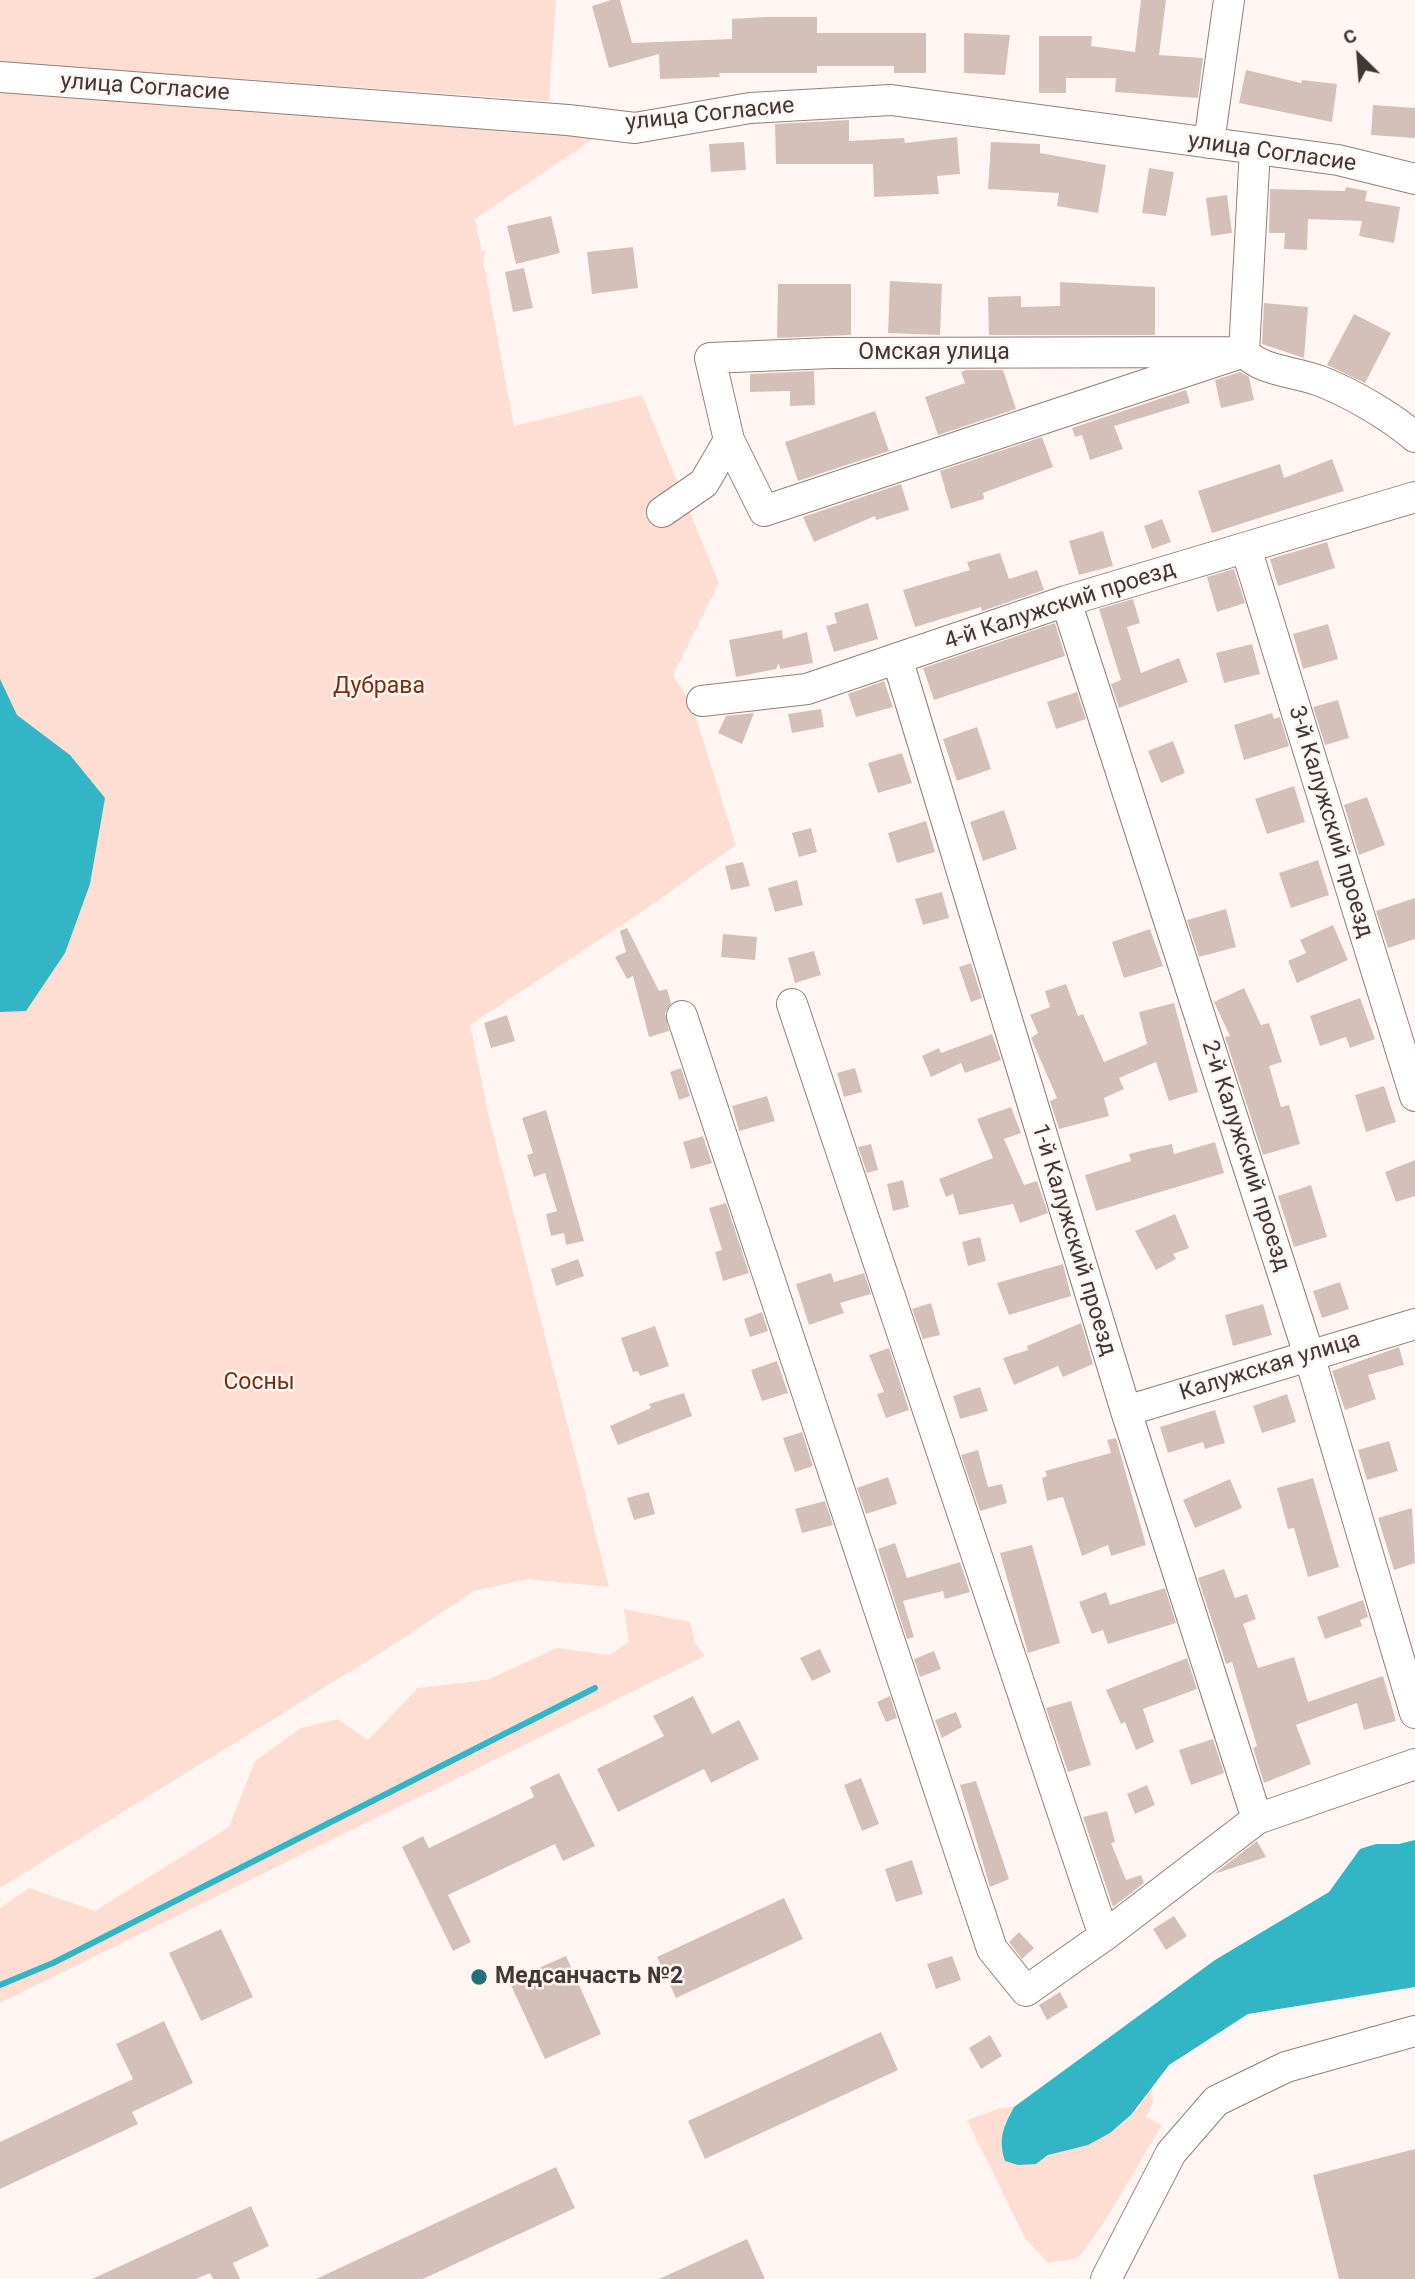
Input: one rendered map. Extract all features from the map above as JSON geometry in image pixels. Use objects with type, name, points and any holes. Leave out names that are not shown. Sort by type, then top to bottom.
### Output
[{"type":"street","points":[[1209,143],[1229,0]]},
{"type":"street","name":"улица Согласие","points":[[0,77],[568,120],[635,128],[750,108],[891,100],[1338,160],[1415,179]]},
{"type":"street","points":[[1244,352],[1255,149]]},
{"type":"street","name":"Омская улица","points":[[1244,352],[764,512],[729,440],[710,358],[831,353],[1244,352],[1253,362],[1320,381],[1415,437]]},
{"type":"street","points":[[662,512],[704,483],[729,440]]},
{"type":"street","name":"4-й Калужский проезд","points":[[702,701],[807,689],[1066,601],[1415,497]]},
{"type":"street","name":"3-й Калужский проезд","points":[[1245,548],[1415,1096]]},
{"type":"street","name":"2-й Калужский проезд","points":[[1066,601],[1309,1355],[1415,1713]]},
{"type":"street","name":"1-й Калужский проезд","points":[[897,658],[1126,1411],[1257,1819]]},
{"type":"street","points":[[792,1004],[1104,1936]]},
{"type":"street","points":[[681,1016],[992,1949],[1026,1991],[1104,1936],[1257,1819],[1415,1764]]},
{"type":"street","name":"Калужская улица","points":[[1126,1411],[1415,1324]]},
{"type":"street","points":[[1106,2279],[1171,2153],[1216,2101],[1286,2067],[1415,2031]]},
{"type":"green space","points":[[0,0],[556,0],[549,101],[0,62]]},
{"type":"green space","points":[[0,92],[599,135],[475,219],[482,252],[486,249],[483,260],[514,426],[642,395],[719,583],[673,675],[692,705],[736,845],[646,909],[470,1025],[489,1117],[609,1587],[528,1579],[474,1591],[393,1645],[0,1888]]},
{"type":"green space","points":[[624,1609],[690,1622],[695,1643],[705,1656],[0,2003],[0,1908],[29,1888],[95,1911],[229,1827],[255,1761],[301,1728],[338,1719],[368,1740],[418,1688],[487,1680],[557,1648],[609,1655],[629,1642]]},
{"type":"green space","points":[[1152,2084],[1153,2102],[1146,2117],[1162,2125],[1112,2210],[1078,2258],[1048,2263],[1025,2238],[967,2120],[1001,2108],[1014,2107],[1004,2125],[1036,2164],[1052,2154],[1115,2129],[1141,2104]]},
{"type":"water","points":[[0,679],[17,715],[70,755],[105,798],[90,884],[65,953],[26,1011],[0,1012]]},
{"type":"water","points":[[1415,1840],[1415,1987],[1248,2014],[1169,2065],[1131,2115],[1110,2133],[1088,2145],[1048,2155],[1036,2164],[1018,2165],[1005,2161],[1003,2133],[1014,2107],[1215,1960],[1329,1892],[1360,1849],[1376,1844],[1399,1844]]},
{"type":"building","points":[[620,0],[632,43],[732,39],[732,19],[764,17],[817,17],[817,33],[926,33],[926,73],[894,73],[894,66],[817,66],[817,73],[719,73],[720,77],[660,79],[659,54],[609,68],[592,6]]},
{"type":"building","points":[[1141,0],[1166,0],[1159,55],[1203,58],[1198,98],[1115,92],[1116,78],[1066,78],[1066,93],[1039,93],[1039,36],[1092,36],[1091,46],[1135,52]]},
{"type":"building","points":[[964,33],[1010,35],[1005,75],[964,73]]},
{"type":"building","points":[[1246,70],[1301,83],[1302,80],[1337,84],[1332,122],[1239,103]]},
{"type":"building","points":[[1373,105],[1415,108],[1415,138],[1371,135]]},
{"type":"building","points":[[849,120],[849,141],[904,138],[905,143],[957,137],[960,174],[937,176],[939,194],[874,197],[873,164],[776,164],[775,124]]},
{"type":"building","points":[[744,142],[746,170],[711,172],[709,144]]},
{"type":"building","points":[[991,142],[1040,144],[1040,153],[1106,165],[1098,213],[1057,206],[1059,193],[988,189]]},
{"type":"building","points":[[1149,168],[1174,172],[1166,216],[1142,213]]},
{"type":"building","points":[[1346,187],[1367,191],[1365,201],[1400,207],[1394,243],[1359,236],[1362,221],[1308,219],[1307,250],[1284,249],[1285,233],[1269,233],[1270,189],[1345,191]]},
{"type":"building","points":[[1227,195],[1232,233],[1211,236],[1206,198]]},
{"type":"building","points":[[551,216],[560,253],[516,264],[507,226]]},
{"type":"building","points":[[633,247],[638,288],[592,294],[587,252]]},
{"type":"building","points":[[524,268],[533,308],[513,312],[505,272]]},
{"type":"building","points":[[890,281],[942,284],[940,335],[888,333]]},
{"type":"building","points":[[1060,282],[1155,287],[1155,335],[989,335],[988,297],[1021,296],[1021,307],[1060,306]]},
{"type":"building","points":[[778,284],[851,284],[851,335],[777,338]]},
{"type":"building","points":[[1264,303],[1308,307],[1304,358],[1262,344]]},
{"type":"building","points":[[1354,314],[1391,333],[1365,383],[1327,365]]},
{"type":"building","points":[[1003,370],[1016,409],[938,435],[925,397],[965,383],[961,372]]},
{"type":"building","points":[[814,371],[815,405],[790,406],[790,391],[750,392],[750,374]]},
{"type":"building","points":[[1240,372],[1249,377],[1254,400],[1221,408],[1215,380]]},
{"type":"building","points":[[1186,390],[1190,403],[1114,426],[1123,449],[1090,460],[1082,435],[1075,437],[1072,428]]},
{"type":"building","points":[[875,411],[889,451],[798,481],[785,442]]},
{"type":"building","points":[[1042,437],[1053,467],[983,493],[984,499],[951,509],[940,471]]},
{"type":"building","points":[[1332,459],[1344,491],[1212,533],[1198,491],[1280,464],[1284,478]]},
{"type":"building","points":[[901,484],[909,510],[876,520],[875,516],[814,542],[803,517]]},
{"type":"building","points":[[1162,519],[1171,542],[1152,549],[1144,526]]},
{"type":"building","points":[[1103,531],[1113,566],[1079,575],[1069,541]]},
{"type":"building","points":[[1327,542],[1335,568],[1278,586],[1270,559]]},
{"type":"building","points":[[1000,553],[1009,579],[1037,570],[1044,590],[982,611],[981,607],[915,627],[903,590],[970,570],[967,562]]},
{"type":"building","points":[[1234,569],[1245,603],[1217,612],[1207,577]]},
{"type":"building","points":[[1133,599],[1140,623],[1127,627],[1141,673],[1179,658],[1188,682],[1119,708],[1111,684],[1121,680],[1099,609]]},
{"type":"building","points":[[868,603],[878,639],[834,652],[826,626],[837,623],[834,613]]},
{"type":"building","points":[[1055,623],[1065,656],[934,700],[923,668]]},
{"type":"building","points":[[1328,624],[1338,659],[1303,669],[1293,634]]},
{"type":"building","points":[[782,630],[783,639],[807,632],[813,663],[780,669],[779,663],[776,669],[736,677],[729,640]]},
{"type":"building","points":[[1252,644],[1260,674],[1224,683],[1216,653]]},
{"type":"building","points":[[884,681],[893,707],[856,717],[848,694]]},
{"type":"building","points":[[1077,692],[1086,719],[1056,729],[1047,702]]},
{"type":"building","points":[[1338,700],[1349,738],[1325,745],[1313,707]]},
{"type":"building","points":[[821,709],[824,727],[792,733],[788,714]]},
{"type":"building","points":[[754,713],[742,744],[718,733],[726,716]]},
{"type":"building","points":[[1272,713],[1274,719],[1280,717],[1289,746],[1244,760],[1234,725]]},
{"type":"building","points":[[977,727],[991,769],[957,781],[943,739]]},
{"type":"building","points":[[1173,741],[1185,773],[1161,783],[1148,751]]},
{"type":"building","points":[[902,753],[912,783],[878,793],[868,763]]},
{"type":"building","points":[[1294,786],[1305,822],[1267,834],[1255,799]]},
{"type":"building","points":[[1367,797],[1385,845],[1359,855],[1344,805]]},
{"type":"building","points":[[1004,810],[1017,849],[983,861],[970,822]]},
{"type":"building","points":[[926,821],[935,852],[897,863],[888,833]]},
{"type":"building","points":[[811,828],[817,852],[799,857],[792,833]]},
{"type":"building","points":[[1318,860],[1329,895],[1291,908],[1279,873]]},
{"type":"building","points":[[743,862],[750,886],[731,890],[725,866]]},
{"type":"building","points":[[797,880],[803,905],[775,912],[768,888]]},
{"type":"building","points":[[942,892],[949,918],[923,925],[915,899]]},
{"type":"building","points":[[1415,898],[1415,939],[1388,948],[1376,911]]},
{"type":"building","points":[[1226,909],[1236,947],[1199,957],[1187,920]]},
{"type":"building","points":[[1333,925],[1348,960],[1297,983],[1288,961],[1306,953],[1300,940]]},
{"type":"building","points":[[627,928],[659,991],[667,989],[671,1003],[665,1013],[669,1031],[649,1037],[633,976],[627,979],[615,957],[626,952],[620,931]]},
{"type":"building","points":[[1150,929],[1163,966],[1124,978],[1112,942]]},
{"type":"building","points":[[723,934],[757,937],[755,960],[721,957]]},
{"type":"building","points":[[814,951],[821,975],[795,983],[788,958]]},
{"type":"building","points":[[971,963],[982,998],[971,1002],[959,967]]},
{"type":"building","points":[[1066,984],[1078,1016],[1083,1014],[1104,1062],[1147,1044],[1139,1012],[1174,1003],[1198,1092],[1169,1101],[1156,1062],[1119,1078],[1124,1089],[1104,1098],[1109,1116],[1059,1129],[1050,1101],[1057,1098],[1031,1038],[1038,1033],[1030,1015],[1050,1007],[1045,991]]},
{"type":"building","points":[[1244,988],[1261,1025],[1269,1023],[1282,1062],[1269,1066],[1281,1107],[1289,1105],[1300,1144],[1263,1155],[1225,1037],[1230,1036],[1214,1002]]},
{"type":"building","points":[[1360,998],[1375,1039],[1350,1048],[1346,1037],[1320,1046],[1310,1016]]},
{"type":"building","points":[[507,1015],[515,1041],[491,1048],[484,1023]]},
{"type":"building","points":[[992,1034],[1001,1060],[965,1073],[961,1063],[931,1077],[922,1056],[939,1048],[941,1053]]},
{"type":"building","points":[[681,1068],[690,1096],[679,1100],[670,1072]]},
{"type":"building","points":[[855,1068],[862,1092],[844,1097],[837,1073]]},
{"type":"building","points":[[1384,1086],[1396,1122],[1366,1132],[1355,1095]]},
{"type":"building","points":[[767,1096],[775,1121],[739,1131],[732,1106]]},
{"type":"building","points":[[1011,1107],[1021,1133],[1004,1139],[1024,1185],[1037,1181],[1048,1213],[1020,1223],[1013,1204],[959,1215],[953,1194],[946,1197],[939,1179],[993,1158],[977,1119]]},
{"type":"building","points":[[546,1110],[584,1241],[566,1245],[564,1233],[551,1236],[546,1214],[557,1211],[545,1173],[534,1177],[527,1155],[533,1153],[522,1118]]},
{"type":"building","points":[[703,1136],[712,1163],[691,1169],[683,1142]]},
{"type":"building","points":[[1215,1142],[1224,1173],[1096,1211],[1085,1175],[1131,1161],[1129,1154],[1148,1149],[1172,1144],[1174,1154]]},
{"type":"building","points":[[871,1144],[878,1170],[867,1173],[858,1147]]},
{"type":"building","points":[[1415,1160],[1415,1196],[1396,1202],[1385,1172]]},
{"type":"building","points":[[903,1180],[909,1207],[893,1211],[887,1184]]},
{"type":"building","points":[[1311,1185],[1327,1237],[1294,1247],[1278,1196]]},
{"type":"building","points":[[726,1203],[749,1273],[723,1281],[715,1252],[722,1250],[709,1208]]},
{"type":"building","points":[[1175,1214],[1189,1248],[1173,1254],[1176,1259],[1156,1270],[1135,1231]]},
{"type":"building","points":[[980,1237],[986,1261],[968,1266],[962,1242]]},
{"type":"building","points":[[578,1259],[584,1276],[556,1286],[551,1269]]},
{"type":"building","points":[[1063,1264],[1071,1296],[1009,1315],[997,1283]]},
{"type":"building","points":[[831,1273],[834,1282],[864,1273],[871,1294],[840,1303],[844,1313],[809,1325],[796,1284]]},
{"type":"building","points":[[1340,1282],[1349,1309],[1322,1318],[1313,1291]]},
{"type":"building","points":[[931,1303],[940,1335],[923,1339],[912,1309]]},
{"type":"building","points":[[1263,1304],[1272,1335],[1233,1346],[1225,1315]]},
{"type":"building","points":[[762,1312],[768,1331],[750,1337],[744,1319]]},
{"type":"building","points":[[1081,1323],[1093,1364],[1063,1377],[1058,1366],[1014,1385],[1003,1358],[1028,1350],[1027,1346]]},
{"type":"building","points":[[655,1326],[669,1366],[640,1376],[638,1371],[633,1372],[621,1338]]},
{"type":"building","points":[[1399,1347],[1404,1365],[1368,1375],[1376,1399],[1345,1410],[1332,1371]]},
{"type":"building","points":[[889,1348],[909,1410],[886,1418],[877,1394],[884,1392],[869,1355]]},
{"type":"building","points":[[777,1361],[788,1393],[762,1401],[751,1370]]},
{"type":"building","points":[[980,1387],[988,1411],[960,1419],[953,1396]]},
{"type":"building","points":[[684,1393],[692,1416],[618,1445],[610,1426],[651,1408],[649,1404]]},
{"type":"building","points":[[1287,1394],[1296,1422],[1262,1433],[1253,1406]]},
{"type":"building","points":[[1215,1410],[1225,1443],[1205,1449],[1203,1442],[1168,1453],[1160,1427]]},
{"type":"building","points":[[802,1432],[813,1466],[795,1472],[783,1438]]},
{"type":"building","points":[[1116,1438],[1146,1545],[1111,1556],[1108,1545],[1082,1556],[1063,1497],[1047,1501],[1042,1478],[1047,1476],[1045,1471],[1111,1453],[1107,1440]]},
{"type":"building","points":[[1389,1441],[1398,1471],[1367,1480],[1358,1450]]},
{"type":"building","points":[[978,1450],[988,1487],[1002,1484],[1007,1503],[980,1511],[961,1455]]},
{"type":"building","points":[[888,1477],[897,1504],[866,1514],[857,1488]]},
{"type":"building","points":[[1313,1478],[1339,1567],[1308,1577],[1294,1528],[1288,1529],[1277,1488]]},
{"type":"building","points":[[1230,1479],[1242,1508],[1195,1528],[1183,1500]]},
{"type":"building","points":[[649,1492],[655,1514],[634,1520],[627,1498]]},
{"type":"building","points":[[825,1501],[833,1525],[802,1533],[795,1509]]},
{"type":"building","points":[[1412,1508],[1415,1563],[1394,1570],[1378,1518]]},
{"type":"building","points":[[895,1543],[907,1578],[960,1562],[970,1592],[945,1599],[943,1591],[903,1601],[914,1637],[907,1639],[878,1549]]},
{"type":"building","points":[[1032,1545],[1060,1643],[1028,1653],[1000,1553]]},
{"type":"building","points":[[1224,1569],[1235,1598],[1247,1594],[1256,1619],[1243,1624],[1258,1668],[1294,1657],[1308,1702],[1383,1676],[1396,1721],[1364,1730],[1357,1703],[1296,1725],[1311,1764],[1264,1783],[1253,1748],[1257,1746],[1232,1662],[1226,1664],[1198,1578]]},
{"type":"building","points":[[1165,1588],[1176,1623],[1108,1644],[1103,1630],[1092,1634],[1079,1602],[1106,1592],[1110,1605]]},
{"type":"building","points":[[1363,1600],[1368,1617],[1360,1620],[1362,1626],[1325,1639],[1317,1617]]},
{"type":"building","points":[[820,1649],[831,1672],[812,1681],[800,1658]]},
{"type":"building","points":[[934,1651],[941,1669],[920,1677],[914,1659]]},
{"type":"building","points":[[1187,1658],[1197,1689],[1143,1709],[1154,1742],[1136,1750],[1125,1722],[1121,1724],[1106,1690]]},
{"type":"building","points":[[693,1696],[712,1734],[739,1720],[759,1759],[711,1783],[704,1769],[618,1812],[597,1769],[664,1736],[653,1716]]},
{"type":"building","points":[[890,1696],[897,1718],[886,1722],[877,1702]]},
{"type":"building","points":[[1071,1701],[1091,1765],[1068,1772],[1046,1708]]},
{"type":"building","points":[[956,1712],[962,1727],[942,1738],[935,1720]]},
{"type":"building","points":[[1213,1739],[1224,1773],[1191,1785],[1179,1750]]},
{"type":"building","points":[[559,1773],[595,1846],[563,1861],[555,1844],[448,1895],[471,1942],[453,1951],[402,1847],[423,1836],[429,1848],[534,1797],[530,1787]]},
{"type":"building","points":[[861,1778],[879,1824],[862,1831],[844,1785]]},
{"type":"building","points":[[976,1781],[1009,1879],[990,1887],[960,1785]]},
{"type":"building","points":[[1147,1785],[1155,1805],[1135,1814],[1127,1794]]},
{"type":"building","points":[[1107,1811],[1115,1842],[1111,1843],[1126,1880],[1141,1875],[1144,1883],[1113,1907],[1083,1817]]},
{"type":"building","points":[[1257,1841],[1266,1857],[1214,1874]]},
{"type":"building","points":[[912,1860],[923,1894],[896,1902],[885,1869]]},
{"type":"building","points":[[784,1898],[803,1939],[676,1998],[657,1957]]},
{"type":"building","points":[[1174,1916],[1187,1936],[1166,1950],[1153,1929]]},
{"type":"building","points":[[221,1929],[253,1997],[201,2021],[169,1953]]},
{"type":"building","points":[[1019,1932],[1034,1948],[1022,1959],[1009,1942]]},
{"type":"building","points":[[566,1956],[601,2034],[545,2059],[509,1981]]},
{"type":"building","points":[[952,1956],[961,1980],[936,1989],[927,1964]]},
{"type":"building","points":[[1060,1992],[1068,2007],[1047,2020],[1039,2005]]},
{"type":"building","points":[[164,2021],[193,2083],[132,2112],[138,2124],[0,2189],[0,2142],[133,2079],[116,2044]]},
{"type":"building","points":[[881,2032],[898,2070],[705,2159],[688,2121]]},
{"type":"building","points":[[990,2035],[1002,2056],[981,2069],[969,2048]]},
{"type":"building","points":[[1415,2149],[1415,2279],[1339,2279],[1313,2175]]},
{"type":"building","points":[[556,2167],[575,2208],[423,2279],[316,2279]]},
{"type":"building","points":[[251,2206],[269,2246],[233,2263],[240,2279],[213,2279],[210,2273],[196,2279],[92,2279]]},
{"type":"building","points":[[747,2239],[765,2279],[659,2279]]},
{"type":"waterway","points":[[0,1985],[53,1963],[595,1688]]},
{"type":"place","name":"Медсанчасть №2","points":[[479,1977]]},
{"type":"park label","name":"Дубрава","points":[[379,687]]},
{"type":"park label","name":"Сосны","points":[[259,1383]]}]
